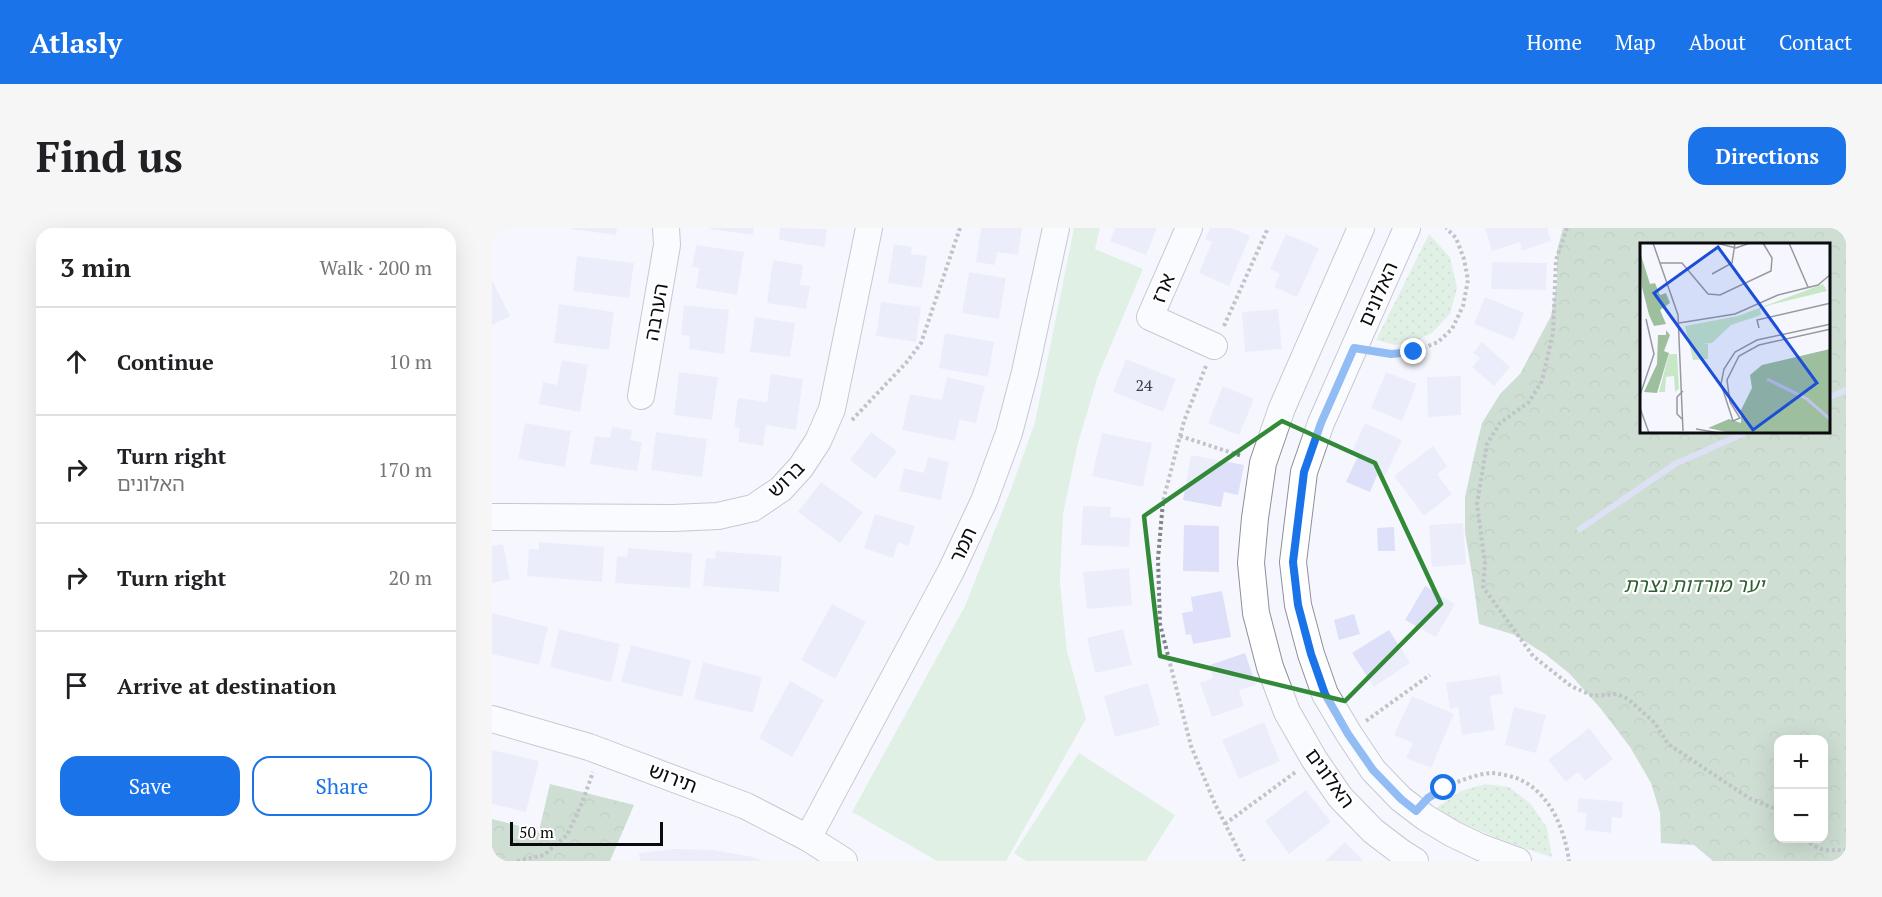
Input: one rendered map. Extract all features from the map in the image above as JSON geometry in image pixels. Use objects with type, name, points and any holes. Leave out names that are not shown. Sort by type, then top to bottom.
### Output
[{"type":"street","name":"הערבה","points":[[641,396],[667,245],[666,228]]},
{"type":"street","name":"ברוש","points":[[492,516],[673,518],[718,516],[753,508],[781,489],[801,467],[818,441],[832,409],[869,228]]},
{"type":"street","name":"תמר","points":[[808,838],[951,571],[984,501],[1009,433],[1025,372],[1056,228]]},
{"type":"street","name":"ארז","points":[[1189,228],[1150,317],[1214,346]]},
{"type":"street","name":"האלונים","points":[[1361,228],[1282,408],[1263,463],[1251,563],[1256,613],[1270,667],[1287,712],[1314,759],[1340,797],[1373,831],[1415,861]]},
{"type":"street","name":"האלונים","points":[[1407,228],[1321,423],[1304,472],[1293,562],[1298,605],[1325,694],[1348,734],[1373,770],[1416,811],[1453,834],[1518,861]]},
{"type":"street","name":"תירוש","points":[[492,719],[600,751],[746,806],[808,838],[844,861]]},
{"type":"path","points":[[846,426],[906,363],[921,343],[960,228]]},
{"type":"path","points":[[1244,861],[1215,804],[1191,746],[1160,624],[1158,559],[1163,501],[1184,421],[1214,346],[1268,228]]},
{"type":"path","points":[[1354,348],[1391,354],[1414,352],[1438,342],[1452,329],[1463,306],[1468,280],[1464,259],[1456,238],[1446,228]]},
{"type":"path","points":[[1567,228],[1556,261],[1553,333],[1542,381],[1529,402],[1500,423],[1487,444],[1477,504],[1485,564],[1483,587],[1533,656],[1571,686],[1593,696],[1617,694],[1628,699],[1655,723],[1668,744],[1749,798],[1774,808]]},
{"type":"path","points":[[1180,436],[1263,463]]},
{"type":"path","points":[[520,860],[544,855],[567,835],[582,803],[600,751]]},
{"type":"path","points":[[1416,811],[1428,798],[1465,779],[1492,773],[1516,777],[1532,786],[1547,802],[1559,822],[1569,861]]},
{"type":"path","points":[[1810,843],[1813,847],[1824,850],[1846,850]]},
{"type":"highlighted area","points":[[1282,421],[1375,463],[1441,604],[1345,701],[1160,656],[1144,516]]},
{"type":"green space","points":[[1074,228],[1100,228],[1095,249],[1143,269],[1098,376],[1078,443],[1063,514],[1060,582],[1067,651],[1086,719],[1006,861],[937,861],[852,812],[965,606],[1011,489],[1035,422]]},
{"type":"green space","name":"יער מורדות נצרת","points":[[1563,228],[1846,228],[1846,861],[1713,861],[1694,845],[1661,843],[1660,813],[1651,783],[1630,747],[1601,709],[1570,674],[1545,654],[1515,635],[1479,624],[1465,533],[1465,497],[1482,423],[1500,394],[1520,374],[1551,316],[1557,283],[1557,251]]},
{"type":"green space","points":[[1429,234],[1450,257],[1457,288],[1450,314],[1432,333],[1414,342],[1395,345],[1376,340]]},
{"type":"green space","points":[[1079,753],[1175,815],[1146,861],[1026,861],[1014,853]]},
{"type":"green space","points":[[550,784],[634,805],[610,861],[492,861],[492,819],[539,831]]},
{"type":"green space","points":[[1485,784],[1509,787],[1531,804],[1547,828],[1552,857],[1492,836],[1433,810],[1461,791]]},
{"type":"building","points":[[571,228],[617,228],[616,235]]},
{"type":"building","points":[[710,228],[754,228],[753,235]]},
{"type":"building","points":[[780,228],[827,229],[825,247],[779,240]]},
{"type":"building","points":[[981,228],[1022,228],[1018,255],[997,252],[995,265],[976,262]]},
{"type":"building","points":[[1115,228],[1157,228],[1146,255],[1110,241]]},
{"type":"building","points":[[1210,228],[1231,228],[1250,236],[1229,286],[1199,273],[1212,242],[1205,239]]},
{"type":"building","points":[[1485,228],[1547,228],[1551,241],[1522,251],[1520,242],[1492,251]]},
{"type":"building","points":[[1286,234],[1319,248],[1297,297],[1274,287],[1280,274],[1270,269]]},
{"type":"building","points":[[894,244],[912,247],[911,254],[927,256],[922,288],[888,283]]},
{"type":"building","points":[[696,245],[744,252],[737,295],[696,288],[699,268],[692,267]]},
{"type":"building","points":[[577,256],[634,263],[629,298],[573,291]]},
{"type":"building","points":[[773,260],[803,265],[800,285],[810,286],[806,309],[767,303]]},
{"type":"building","points":[[1492,262],[1547,263],[1546,290],[1491,289]]},
{"type":"building","points":[[969,272],[1006,278],[999,319],[962,313]]},
{"type":"building","points":[[492,280],[510,316],[492,325]]},
{"type":"building","points":[[1485,297],[1524,313],[1514,340],[1474,324]]},
{"type":"building","points":[[881,302],[921,307],[916,342],[876,336]]},
{"type":"building","points":[[559,304],[614,312],[609,350],[554,343]]},
{"type":"building","points":[[684,305],[729,310],[724,354],[689,349],[690,336],[681,335]]},
{"type":"building","points":[[1278,309],[1282,349],[1245,352],[1242,312]]},
{"type":"building","points":[[755,317],[795,323],[790,357],[750,352]]},
{"type":"building","points":[[945,333],[994,342],[988,377],[939,368]]},
{"type":"building","points":[[1482,342],[1510,367],[1494,386],[1472,367],[1480,358],[1473,353]]},
{"type":"building","points":[[1126,359],[1176,379],[1163,412],[1113,392]]},
{"type":"building","points":[[562,360],[588,365],[580,412],[539,404],[543,382],[557,385]]},
{"type":"building","points":[[679,372],[718,377],[712,420],[674,415]]},
{"type":"building","points":[[1386,372],[1417,384],[1402,421],[1371,408]]},
{"type":"building","points":[[771,374],[803,379],[796,430],[766,425],[763,446],[738,442],[740,428],[734,427],[738,398],[767,402]]},
{"type":"building","points":[[1461,376],[1461,415],[1428,417],[1427,377]]},
{"type":"building","points":[[947,377],[985,386],[976,423],[959,420],[955,441],[902,430],[910,394],[942,400]]},
{"type":"building","points":[[1223,386],[1254,399],[1239,435],[1208,423]]},
{"type":"building","points":[[525,423],[571,431],[565,467],[518,459]]},
{"type":"building","points":[[1365,423],[1402,440],[1385,476],[1378,473],[1370,492],[1346,482],[1358,456],[1351,454]]},
{"type":"building","points":[[612,427],[632,430],[630,440],[642,442],[637,471],[590,464],[595,436],[610,438]]},
{"type":"building","points":[[656,432],[707,439],[702,477],[651,470]]},
{"type":"building","points":[[871,432],[897,451],[875,479],[850,460]]},
{"type":"building","points":[[1102,433],[1152,443],[1143,487],[1092,476]]},
{"type":"building","points":[[1433,446],[1447,466],[1437,474],[1452,494],[1424,516],[1394,476]]},
{"type":"building","points":[[1191,455],[1244,465],[1238,495],[1224,492],[1221,507],[1183,500]]},
{"type":"building","points":[[928,457],[949,462],[941,500],[899,491],[904,468],[924,473]]},
{"type":"building","points":[[821,482],[863,512],[840,543],[798,512]]},
{"type":"building","points":[[1083,506],[1111,507],[1110,517],[1131,518],[1129,547],[1081,545]]},
{"type":"building","points":[[875,514],[915,526],[908,546],[898,542],[893,558],[864,548]]},
{"type":"building","points":[[1463,523],[1466,564],[1432,567],[1429,525]]},
{"type":"building","points":[[1184,525],[1219,526],[1219,572],[1183,571]]},
{"type":"building","points":[[1394,527],[1395,551],[1378,551],[1377,528]]},
{"type":"building","points":[[539,542],[604,547],[602,582],[527,576],[529,549],[539,550]]},
{"type":"building","points":[[503,544],[510,579],[492,583],[492,546]]},
{"type":"building","points":[[628,548],[692,553],[690,588],[615,583],[617,556],[627,557]]},
{"type":"building","points":[[716,551],[782,556],[779,592],[703,586],[706,558],[715,559]]},
{"type":"building","points":[[1129,568],[1132,605],[1087,609],[1083,572]]},
{"type":"building","points":[[1425,586],[1455,604],[1436,637],[1405,620]]},
{"type":"building","points":[[1222,591],[1231,637],[1193,644],[1191,634],[1186,635],[1182,613],[1193,611],[1191,597]]},
{"type":"building","points":[[832,604],[866,622],[835,679],[801,660]]},
{"type":"building","points":[[492,613],[548,627],[539,665],[492,654]]},
{"type":"building","points":[[1354,614],[1360,634],[1339,640],[1334,620]]},
{"type":"building","points":[[559,629],[620,644],[611,682],[550,667]]},
{"type":"building","points":[[1123,629],[1132,665],[1095,673],[1087,638]]},
{"type":"building","points":[[1389,630],[1410,663],[1374,687],[1352,653]]},
{"type":"building","points":[[631,645],[691,660],[682,697],[621,682]]},
{"type":"building","points":[[1245,653],[1256,685],[1239,690],[1244,706],[1212,717],[1200,683],[1213,678],[1210,665]]},
{"type":"building","points":[[703,662],[762,677],[753,713],[694,699]]},
{"type":"building","points":[[1500,675],[1503,694],[1490,696],[1495,730],[1462,735],[1458,707],[1450,709],[1446,683]]},
{"type":"building","points":[[790,681],[824,700],[792,757],[759,738]]},
{"type":"building","points":[[1148,683],[1160,725],[1115,737],[1104,696]]},
{"type":"building","points":[[1412,696],[1454,714],[1431,768],[1406,758],[1413,743],[1394,735]]},
{"type":"building","points":[[1514,707],[1546,715],[1536,753],[1505,745]]},
{"type":"building","points":[[1264,722],[1280,761],[1239,779],[1222,740]]},
{"type":"building","points":[[1589,728],[1613,759],[1585,781],[1578,772],[1566,782],[1548,760]]},
{"type":"building","points":[[492,750],[539,761],[526,812],[492,804]]},
{"type":"building","points":[[1306,790],[1331,822],[1289,854],[1265,821]]},
{"type":"building","points":[[1579,798],[1623,802],[1622,818],[1612,817],[1611,833],[1585,830],[1587,813],[1577,812]]},
{"type":"building","points":[[1345,842],[1364,861],[1325,861]]},
{"type":"building","points":[[674,849],[714,850],[763,861],[640,861],[639,853]]},
{"type":"waterway","points":[[1831,397],[1846,390]]},
{"type":"waterway","points":[[1580,529],[1675,464],[1742,434]]},
{"type":"route","points":[[1414,352],[1391,354],[1354,348],[1321,423],[1304,472],[1293,562],[1298,605],[1311,654],[1325,694],[1348,734],[1373,770],[1416,811],[1428,798],[1444,788]]}]
